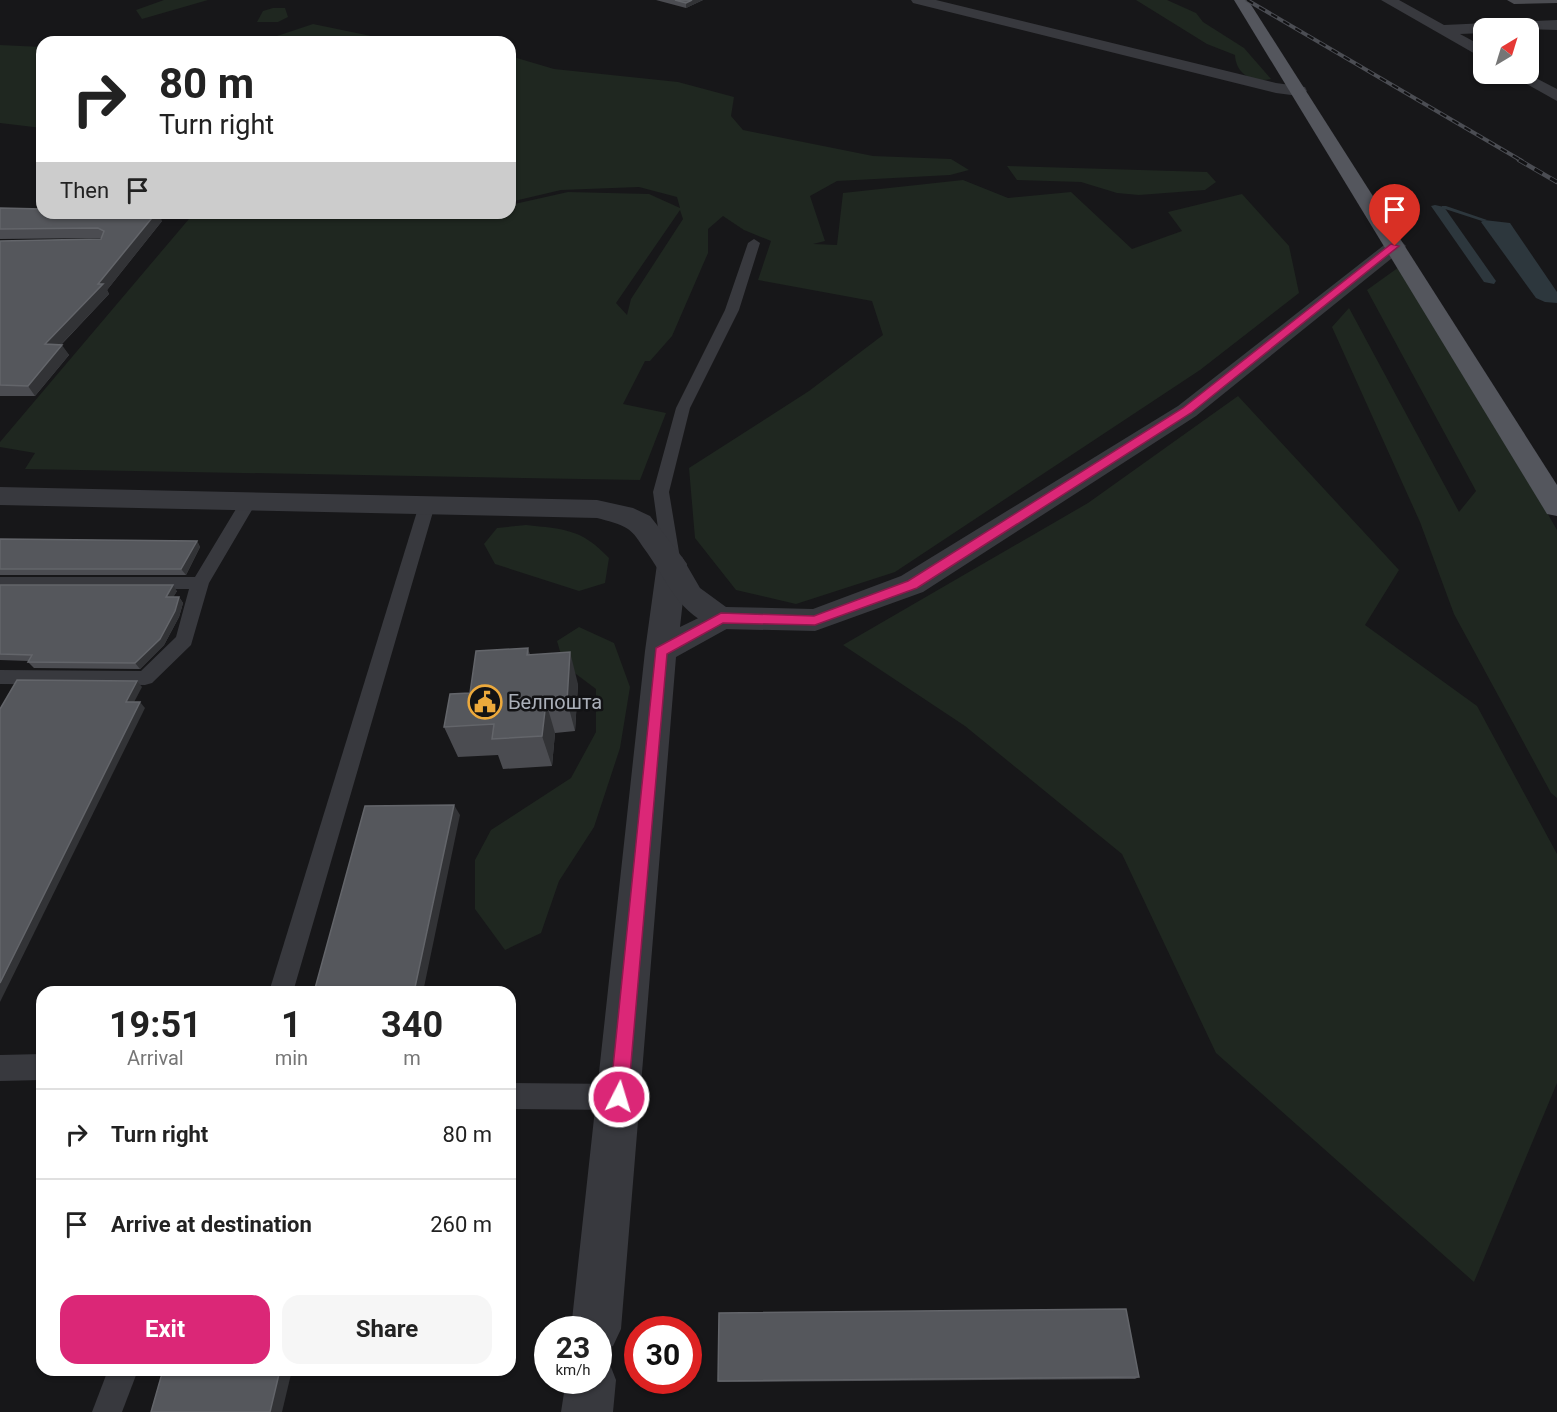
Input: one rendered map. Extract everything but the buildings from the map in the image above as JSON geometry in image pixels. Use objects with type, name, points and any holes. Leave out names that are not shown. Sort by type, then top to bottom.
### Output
[{"type":"main road","points":[[1241,0],[1557,507]]},
{"type":"street","points":[[918,0],[1276,88],[1299,91]]},
{"type":"street","points":[[1388,0],[1473,48]]},
{"type":"street","points":[[1442,30],[1557,25]]},
{"type":"street","points":[[1536,84],[1557,96]]},
{"type":"street","points":[[0,496],[248,503],[597,508],[623,515],[640,523],[651,534],[672,564],[689,595],[703,608],[721,618],[815,620],[912,584],[1187,411],[1395,246]]},
{"type":"street","points":[[597,1316],[661,651],[672,564]]},
{"type":"street","points":[[661,651],[721,618]]},
{"type":"street","points":[[587,1412],[589,1394]]},
{"type":"lane","points":[[672,564],[661,492],[683,408],[732,309],[754,243]]},
{"type":"lane","points":[[0,676],[145,678],[184,640],[200,583],[248,503]]},
{"type":"lane","points":[[283,986],[427,505]]},
{"type":"lane","points":[[0,584],[200,583]]},
{"type":"lane","points":[[0,1068],[36,1067]]},
{"type":"lane","points":[[516,1096],[619,1097]]},
{"type":"lane","points":[[107,1412],[121,1376]]},
{"type":"shaded area","points":[[164,0],[208,0],[142,19],[136,10]]},
{"type":"shaded area","points":[[1136,0],[1167,0],[1196,13],[1203,22],[1244,48],[1271,79],[1258,80],[1246,76],[1238,67],[1235,55],[1207,44]]},
{"type":"shaded area","points":[[285,8],[288,17],[278,22],[257,22],[263,11]]},
{"type":"shaded area","points":[[313,24],[371,36],[277,36]]},
{"type":"shaded area","points":[[0,45],[36,47],[36,127],[0,123]]},
{"type":"shaded area","points":[[516,58],[554,69],[678,82],[734,97],[731,116],[743,130],[873,156],[951,159],[969,170],[950,175],[837,181],[810,196],[825,241],[813,244],[837,245],[843,193],[963,180],[1008,198],[1071,192],[1132,249],[1182,231],[1168,212],[1242,194],[1289,246],[1299,293],[1200,370],[895,572],[796,604],[736,590],[695,538],[689,468],[809,391],[883,335],[872,301],[758,280],[771,241],[744,230],[723,216],[708,229],[708,253],[672,336],[650,361],[645,361],[623,404],[666,413],[640,480],[25,469],[35,453],[0,447],[0,442],[189,219],[516,219],[516,204],[568,192],[649,194],[680,208],[677,197],[639,187],[561,190],[516,201]],"holes":[[[680,210],[683,219],[631,299],[627,315],[616,303]]]},
{"type":"shaded area","points":[[1007,166],[1207,172],[1216,182],[1205,190],[1139,195],[1117,193],[1081,182],[1017,180]]},
{"type":"shaded area","points":[[1431,206],[1444,207],[1496,281],[1494,284],[1484,282]]},
{"type":"shaded area","points":[[1484,220],[1510,223],[1557,292],[1557,303],[1545,302],[1536,298],[1481,222]]},
{"type":"shaded area","points":[[1399,267],[1490,413],[1557,530],[1557,798],[1551,793],[1454,614],[1420,522],[1332,327],[1349,308],[1459,512],[1476,491],[1367,290]]},
{"type":"shaded area","points":[[1238,396],[1399,570],[1365,625],[1477,706],[1557,854],[1557,1083],[1474,1282],[1216,1053],[1122,854],[965,726],[843,645],[1088,503]]},
{"type":"shaded area","points":[[526,525],[572,532],[590,541],[609,558],[605,583],[579,591],[495,564],[484,544],[497,528]]},
{"type":"shaded area","points":[[579,627],[614,643],[630,687],[620,748],[594,827],[559,881],[541,933],[505,950],[475,909],[475,860],[491,830],[571,778],[596,732],[596,689],[564,665],[557,641]]},
{"type":"waterway","points":[[1444,207],[1484,220]]},
{"type":"railway","points":[[1247,0],[1522,161]]},
{"type":"railway","points":[[1519,160],[1557,182]]},
{"type":"place","name":"Белпошта","points":[[485,702]]},
{"type":"route","points":[[619,1097],[661,651],[721,618],[815,620],[912,584],[1187,411],[1395,246]]}]
